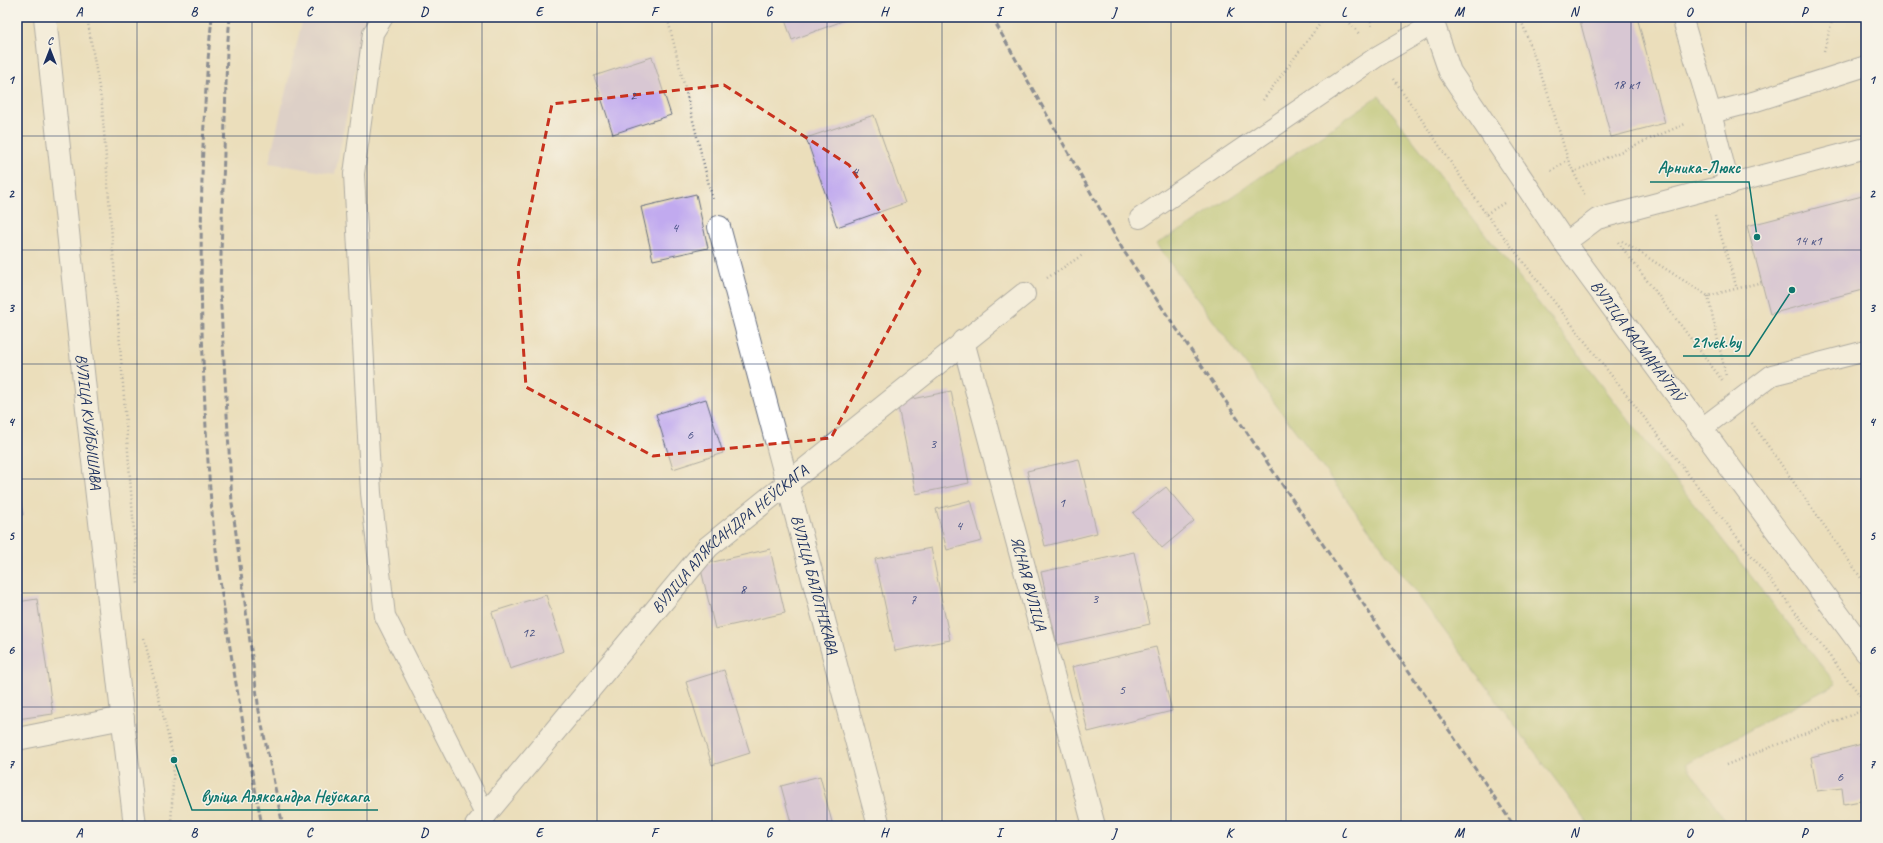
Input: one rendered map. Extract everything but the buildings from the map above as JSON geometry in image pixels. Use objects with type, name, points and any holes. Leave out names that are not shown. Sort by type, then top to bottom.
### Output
[{"type":"street","name":"ВУЛІЦА КУЙБЫШАВА","points":[[45,17],[86,401],[135,826]]},
{"type":"street","name":"ВУЛІЦА КАСМАНАЎТАЎ","points":[[1432,20],[1450,72],[1565,243],[1866,652]]},
{"type":"street","name":"ВУЛІЦА БАЛОТНІКАВА","points":[[719,227],[879,826]]},
{"type":"street","name":"ВУЛІЦА АЛЯКСАНДРА НЕЎСКАГА","points":[[481,821],[708,547],[787,485],[963,341],[1024,294]]},
{"type":"street","name":"ЯСНАЯ ВУЛІЦА","points":[[963,341],[1094,826]]},
{"type":"street","points":[[17,740],[123,718]]},
{"type":"lane","points":[[383,17],[373,33],[354,174],[371,493],[385,616],[481,821]]},
{"type":"lane","points":[[1682,17],[1711,113],[1729,184]]},
{"type":"lane","points":[[1140,218],[1432,20]]},
{"type":"lane","points":[[1711,113],[1753,102],[1866,66]]},
{"type":"lane","points":[[1565,243],[1597,219],[1866,148]]},
{"type":"lane","points":[[1701,429],[1734,396],[1772,375],[1866,351]]},
{"type":"path","points":[[87,17],[102,105],[138,588]]},
{"type":"path","points":[[664,17],[669,24],[719,227]]},
{"type":"path","points":[[1520,17],[1550,97],[1568,160],[1597,219],[1614,236],[1734,396],[1866,585]]},
{"type":"path","points":[[1378,56],[1486,214],[1866,703]]},
{"type":"path","points":[[1574,172],[1711,113]]},
{"type":"path","points":[[1713,210],[1736,289]]},
{"type":"path","points":[[1614,236],[1708,296],[1734,396]]},
{"type":"path","points":[[1024,294],[1084,254]]},
{"type":"path","points":[[1708,296],[1762,282]]},
{"type":"path","points":[[143,635],[174,760],[171,826]]},
{"type":"path","points":[[1726,765],[1866,709]]},
{"type":"highlighted area","points":[[724,85],[849,165],[920,271],[831,438],[653,456],[526,387],[518,268],[552,104]]},
{"type":"shaded area","points":[[303,17],[366,17],[335,174],[269,163]]},
{"type":"green space","points":[[1379,96],[1658,458],[1836,684],[1686,764],[1729,826],[1590,826],[1156,244],[1190,225]]},
{"type":"railway","points":[[212,17],[203,135],[201,213],[204,393],[213,518],[224,611],[262,826]]},
{"type":"railway","points":[[230,17],[227,50],[220,290],[232,503],[259,711],[283,826]]},
{"type":"railway","points":[[992,17],[1123,250],[1514,826]]},
{"type":"place","name":"Арника-Люкс","points":[[1757,237]]},
{"type":"place","name":"21vek.by","points":[[1792,290]]},
{"type":"place","name":"вуліца Аляксандра Неўскага","points":[[174,760]]}]
